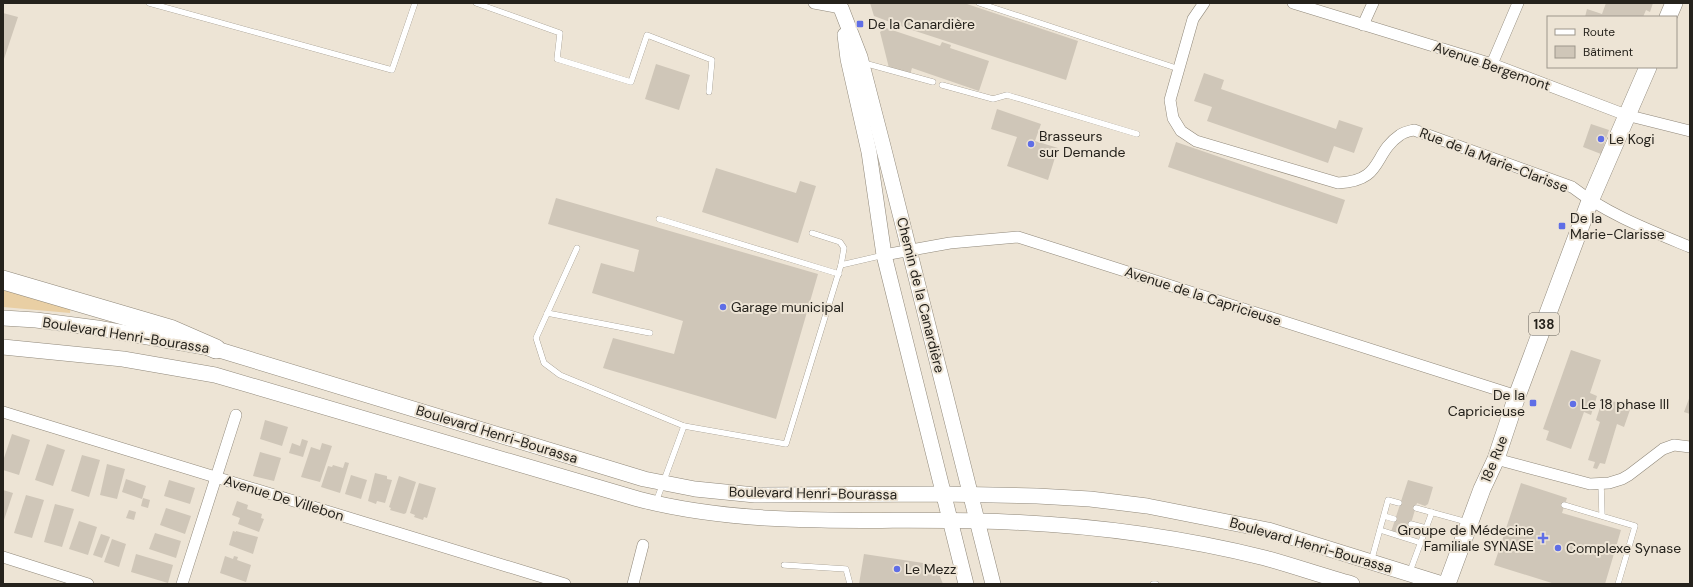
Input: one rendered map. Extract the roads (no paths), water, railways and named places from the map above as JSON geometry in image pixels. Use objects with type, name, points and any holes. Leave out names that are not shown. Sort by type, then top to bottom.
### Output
[{"type":"highway","points":[[3,280],[170,329],[216,349]]},
{"type":"main road","points":[[1668,16],[1674,3]]},
{"type":"main road","name":"Chemin de la Canardière","points":[[841,6],[861,63],[993,584]]},
{"type":"main road","name":"Chemin de la Canardière","points":[[841,6],[848,59],[869,152],[884,255],[966,584]]},
{"type":"main road","name":"18e Rue","points":[[1447,584],[1482,489],[1496,459],[1517,396],[1590,201],[1626,114],[1648,68]]},
{"type":"main road","name":"Boulevard Henri-Bourassa","points":[[3,318],[36,320],[96,328],[216,349],[644,479],[695,488],[755,495],[943,494],[1083,498],[1147,506],[1268,530],[1442,584]]},
{"type":"main road","name":"Boulevard Henri-Bourassa","points":[[3,347],[123,359],[215,376],[656,504],[705,513],[771,518],[977,521],[1116,531],[1182,541],[1265,558],[1352,584]]},
{"type":"street","points":[[814,3],[841,6]]},
{"type":"street","name":"Rue de la Marie-Clarisse","points":[[1204,3],[1193,19],[1170,100],[1173,118],[1181,131],[1196,141],[1338,183],[1351,183],[1366,177],[1376,168],[1390,143],[1401,134],[1414,130],[1572,187],[1590,201],[1618,216],[1690,247]]},
{"type":"street","name":"Avenue Bergemont","points":[[1293,3],[1492,64],[1626,114],[1690,131]]},
{"type":"street","points":[[1363,25],[1373,3]]},
{"type":"street","points":[[1492,64],[1518,3]]},
{"type":"street","name":"Avenue de la Capricieuse","points":[[884,255],[909,249],[950,243],[1018,237],[1517,396]]},
{"type":"street","name":"Avenue De Villebon","points":[[3,412],[565,584]]},
{"type":"street","points":[[182,584],[236,415]]},
{"type":"street","points":[[1496,459],[1590,484],[1601,484],[1622,479],[1662,449],[1674,445],[1690,447]]},
{"type":"street","points":[[632,584],[643,545]]},
{"type":"street","points":[[3,557],[88,584]]},
{"type":"lane","points":[[149,3],[392,70],[415,3]]},
{"type":"lane","points":[[476,3],[560,33],[557,59],[631,82],[646,35],[712,60],[709,92]]},
{"type":"lane","points":[[979,3],[1179,69]]},
{"type":"lane","points":[[861,63],[933,82]]},
{"type":"lane","points":[[942,85],[993,99],[1006,95],[1137,134]]},
{"type":"lane","points":[[659,219],[839,274]]},
{"type":"lane","points":[[577,248],[536,338],[544,363],[560,375],[684,426],[786,444],[839,274],[844,248],[840,242],[812,233]]},
{"type":"lane","points":[[841,265],[884,255]]},
{"type":"lane","points":[[547,313],[650,334]]},
{"type":"lane","points":[[656,504],[684,426]]},
{"type":"lane","points":[[1601,484],[1602,515]]},
{"type":"lane","points":[[1371,562],[1388,500],[1399,503]]},
{"type":"lane","points":[[1564,505],[1635,526],[1618,584]]},
{"type":"lane","points":[[1416,508],[1469,523]]},
{"type":"lane","points":[[1409,574],[1432,512]]},
{"type":"lane","points":[[1384,516],[1394,519]]},
{"type":"lane","points":[[1411,524],[1426,528]]},
{"type":"lane","points":[[1380,530],[1421,543]]},
{"type":"lane","points":[[784,565],[846,568],[850,584]]},
{"type":"place","name":"De la Canardière","points":[[860,24]]},
{"type":"place","name":"Le Kogi","points":[[1601,139]]},
{"type":"place","name":"Brasseurs sur Demande","points":[[1031,144]]},
{"type":"place","name":"De la Marie-Clarisse","points":[[1562,226]]},
{"type":"place","name":"Garage municipal","points":[[723,307]]},
{"type":"place","name":"De la Capricieuse","points":[[1533,403]]},
{"type":"place","name":"Le 18 phase III","points":[[1573,404]]},
{"type":"place","name":"Groupe de Médecine Familiale SYNASE","points":[[1543,538]]},
{"type":"place","name":"Complexe Synase","points":[[1558,548]]},
{"type":"place","name":"Le Mezz","points":[[897,569]]}]
